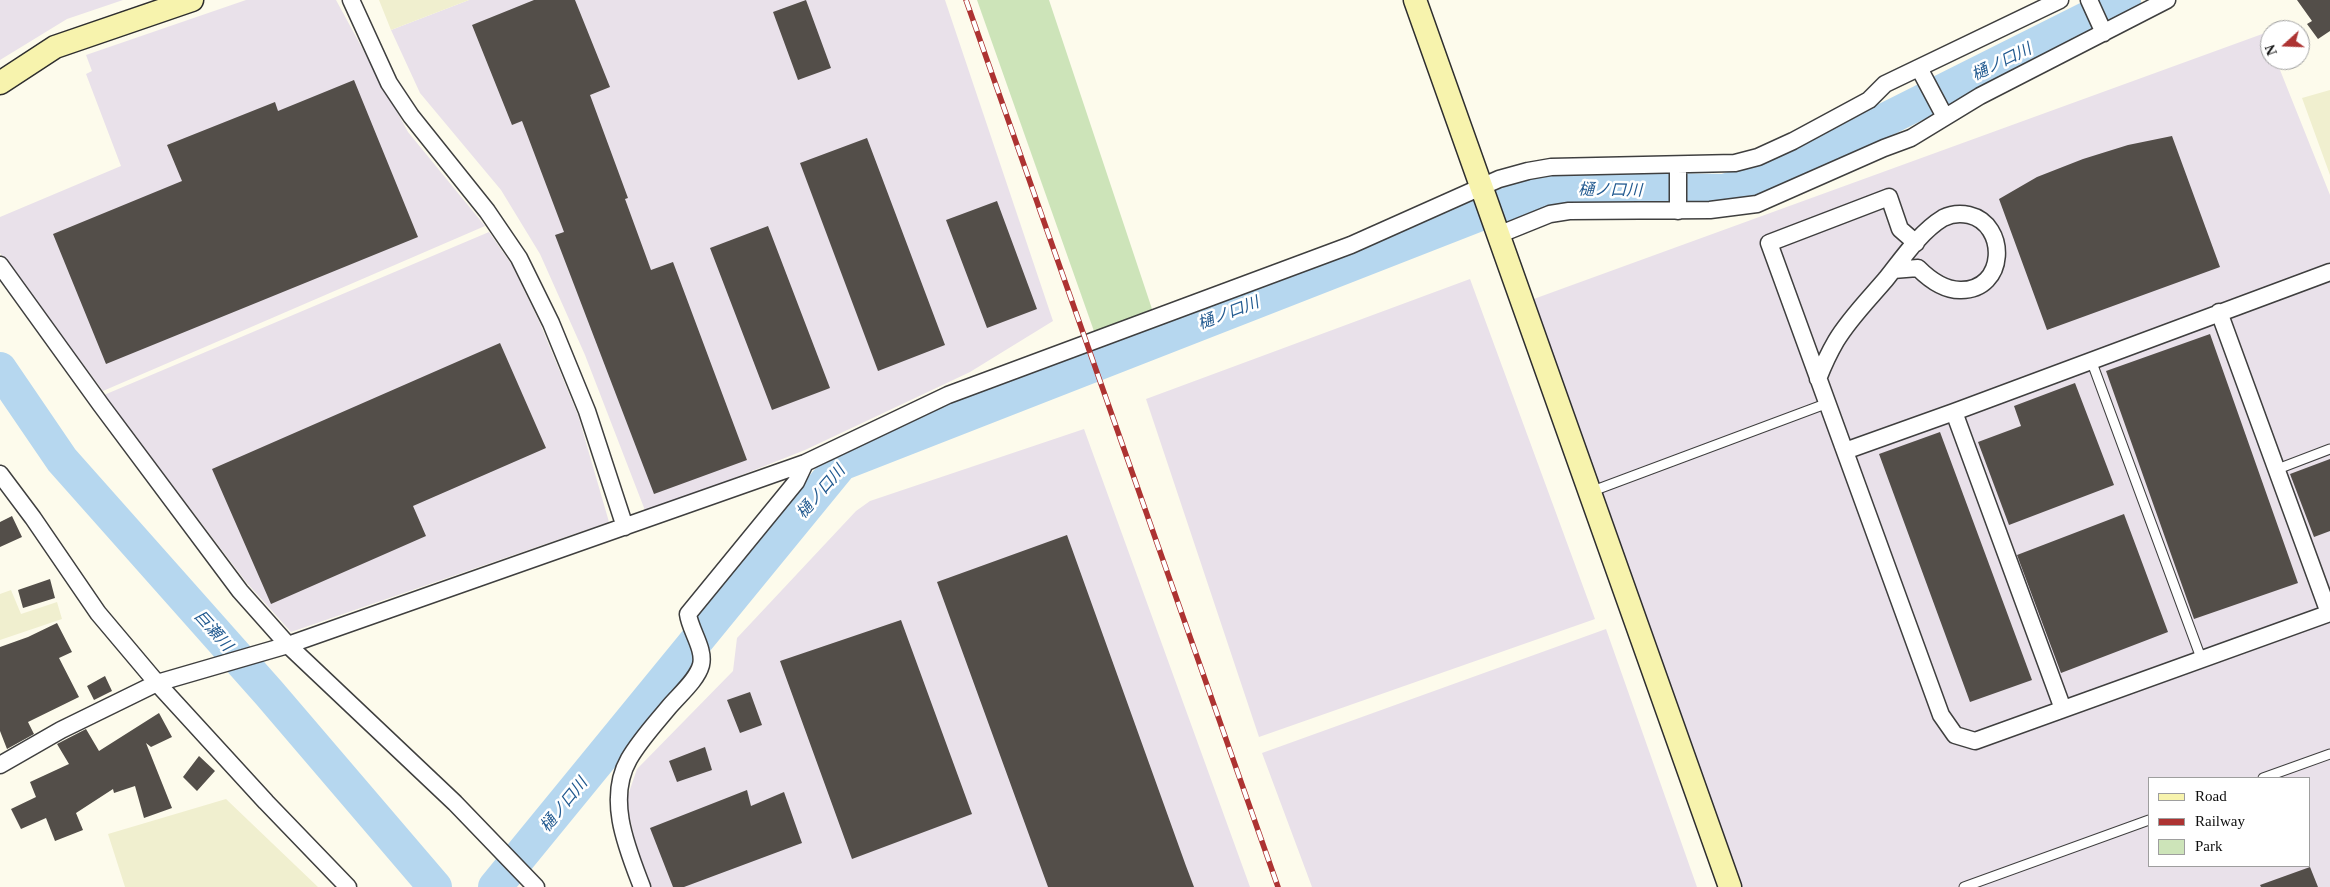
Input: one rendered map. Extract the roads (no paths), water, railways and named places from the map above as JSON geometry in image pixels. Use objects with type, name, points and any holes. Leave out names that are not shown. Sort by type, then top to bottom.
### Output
[{"type":"street","points":[[0,82],[55,47],[192,0]]},
{"type":"street","points":[[351,0],[389,83],[411,116],[487,211],[519,258],[550,323],[587,411],[625,527]]},
{"type":"street","points":[[1415,0],[1730,887]]},
{"type":"street","points":[[0,765],[61,730],[164,681],[285,646],[804,463],[948,394],[1351,245],[1483,192],[1499,180],[1528,170],[1551,167],[1678,170],[1735,163],[1758,156],[1818,128],[1869,100],[1885,84],[1921,72],[2060,0]]},
{"type":"street","points":[[2089,0],[2102,29]]},
{"type":"street","points":[[1496,231],[1550,214],[1569,211],[1678,208],[1710,210],[1757,204],[1911,138],[1943,113],[1980,96],[2102,29],[2167,0]]},
{"type":"street","points":[[1921,72],[1943,113]]},
{"type":"street","points":[[1678,170],[1678,208]]},
{"type":"street","points":[[1916,243],[1900,228],[1889,197],[1769,243],[1941,715],[1955,735],[1974,741],[2330,613],[2275,470],[2219,312]]},
{"type":"street","points":[[1818,379],[1836,340],[1893,270],[1916,243],[1934,225],[1947,216],[1957,214],[1970,215],[1985,224],[1993,236],[1996,250],[1996,267],[1991,276],[1983,283],[1968,290],[1960,290],[1938,284],[1918,268],[1893,270]]},
{"type":"street","points":[[0,265],[101,405],[240,591],[285,646],[455,804],[533,884]]},
{"type":"street","points":[[1844,451],[2330,272]]},
{"type":"street","points":[[1954,412],[2063,709]]},
{"type":"street","points":[[642,887],[629,855],[622,827],[619,801],[622,779],[628,760],[641,741],[698,672],[701,656],[689,623],[688,614],[796,482],[804,463]]},
{"type":"street","points":[[0,474],[34,518],[98,613],[164,681],[266,802],[348,887]]},
{"type":"lane","points":[[2091,360],[2202,658]]},
{"type":"lane","points":[[1590,492],[1828,403]]},
{"type":"lane","points":[[2275,470],[2330,449]]},
{"type":"lane","points":[[2266,777],[2330,754]]},
{"type":"lane","points":[[1964,887],[2148,820]]},
{"type":"waterway","name":"樋ノ口川","points":[[495,887],[841,464],[1529,195],[1568,188],[1724,191],[1760,180],[1813,156],[2124,0]]},
{"type":"waterway","name":"巨瀬川","points":[[0,369],[62,460],[269,693],[435,887]]},
{"type":"railway","points":[[966,0],[1278,887]]}]
